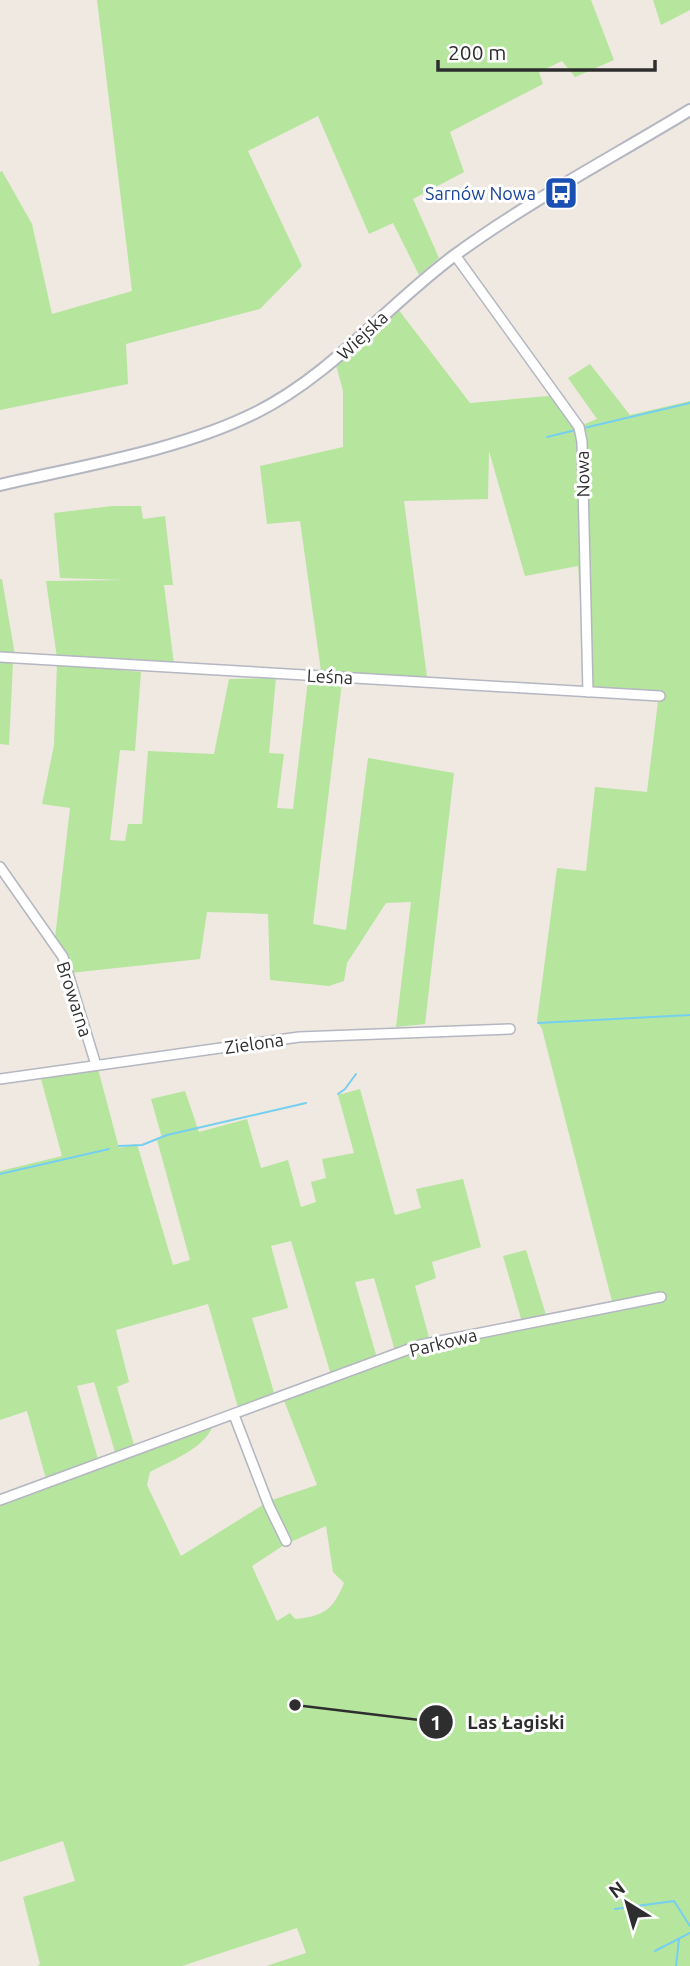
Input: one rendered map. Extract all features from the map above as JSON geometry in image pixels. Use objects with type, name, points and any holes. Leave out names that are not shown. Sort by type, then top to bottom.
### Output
[{"type":"street","name":"Wiejska","points":[[0,485],[207,433],[257,412],[316,376],[417,284],[455,255],[514,215],[690,110]]},
{"type":"street","name":"Nowa","points":[[455,255],[579,427],[582,442],[587,692]]},
{"type":"street","name":"Leśna","points":[[0,657],[660,696]]},
{"type":"street","name":"Browarna","points":[[0,867],[63,957],[96,1065]]},
{"type":"street","name":"Zielona","points":[[0,1079],[299,1037],[510,1028]]},
{"type":"street","name":"Parkowa","points":[[0,1500],[420,1345],[661,1297]]},
{"type":"street","points":[[234,1415],[269,1506],[286,1541]]},
{"type":"green space","points":[[97,0],[591,0],[614,60],[575,77],[562,61],[539,72],[543,84],[450,132],[464,172],[413,199],[439,258],[419,275],[393,223],[369,234],[318,116],[248,151],[302,266],[260,309],[126,344],[128,384],[0,410],[0,172],[2,171],[32,224],[52,314],[132,291]]},
{"type":"green space","points":[[653,0],[690,0],[690,10],[661,25]]},
{"type":"green space","points":[[398,309],[470,403],[560,395],[582,425],[597,419],[568,378],[590,364],[630,415],[690,401],[690,1966],[266,1966],[306,1953],[297,1928],[182,1966],[38,1966],[40,1964],[23,1897],[75,1881],[63,1841],[0,1862],[0,1505],[213,1426],[202,1442],[194,1448],[150,1472],[147,1485],[181,1556],[269,1501],[317,1485],[283,1398],[419,1348],[614,1309],[542,1029],[537,1021],[557,868],[586,871],[595,787],[647,792],[659,693],[586,686],[578,566],[525,576],[489,451],[488,499],[404,501],[427,677],[321,671],[300,521],[267,524],[260,466],[343,447],[343,391],[336,365],[377,325]],"holes":[[[326,1526],[333,1572],[344,1583],[336,1600],[326,1610],[313,1616],[295,1619],[290,1613],[277,1621],[252,1566],[284,1545]]]},
{"type":"green space","points":[[112,506],[141,506],[143,519],[165,516],[173,585],[164,585],[174,664],[57,658],[46,581],[124,580],[60,578],[54,513]]},
{"type":"green space","points":[[2,579],[15,655],[0,654]]},
{"type":"green space","points":[[0,661],[13,662],[9,745],[0,744]]},
{"type":"green space","points":[[57,664],[141,672],[135,751],[120,750],[110,840],[125,841],[128,824],[142,824],[148,751],[214,754],[229,679],[276,678],[269,753],[284,754],[277,808],[293,809],[308,680],[342,682],[313,924],[346,930],[368,758],[454,773],[425,1024],[396,1027],[411,902],[386,903],[347,963],[344,981],[329,986],[270,980],[268,914],[207,912],[200,959],[70,973],[55,938],[70,808],[42,804],[54,745]]},
{"type":"green space","points":[[98,1069],[119,1148],[137,1144],[173,1265],[190,1260],[157,1140],[162,1138],[151,1099],[185,1091],[199,1132],[247,1119],[261,1168],[288,1160],[301,1207],[316,1202],[311,1182],[326,1178],[322,1159],[354,1153],[338,1095],[360,1089],[395,1215],[421,1208],[416,1189],[463,1179],[481,1247],[432,1262],[436,1278],[415,1286],[430,1341],[395,1351],[374,1278],[355,1282],[377,1358],[331,1375],[291,1241],[271,1246],[288,1308],[252,1318],[275,1396],[239,1411],[208,1304],[116,1330],[129,1382],[117,1387],[135,1448],[115,1452],[94,1382],[77,1386],[98,1459],[46,1479],[27,1411],[0,1420],[0,1171],[62,1156],[41,1079]]},
{"type":"green space","points":[[526,1250],[546,1315],[522,1322],[503,1256]]},
{"type":"waterway","points":[[584,428],[690,403]]},
{"type":"waterway","points":[[547,437],[576,430]]},
{"type":"waterway","points":[[538,1023],[690,1015]]},
{"type":"waterway","points":[[338,1094],[356,1074]]},
{"type":"waterway","points":[[119,1146],[142,1145],[167,1135],[306,1103]]},
{"type":"waterway","points":[[0,1174],[109,1149]]},
{"type":"waterway","points":[[615,1909],[674,1901],[690,1926]]},
{"type":"waterway","points":[[655,1951],[690,1933]]},
{"type":"waterway","points":[[676,1966],[679,1939]]},
{"type":"place","name":"Sarnów Nowa","points":[[561,193]]},
{"type":"place","name":"Las Łagiski","points":[[295,1705]]}]
